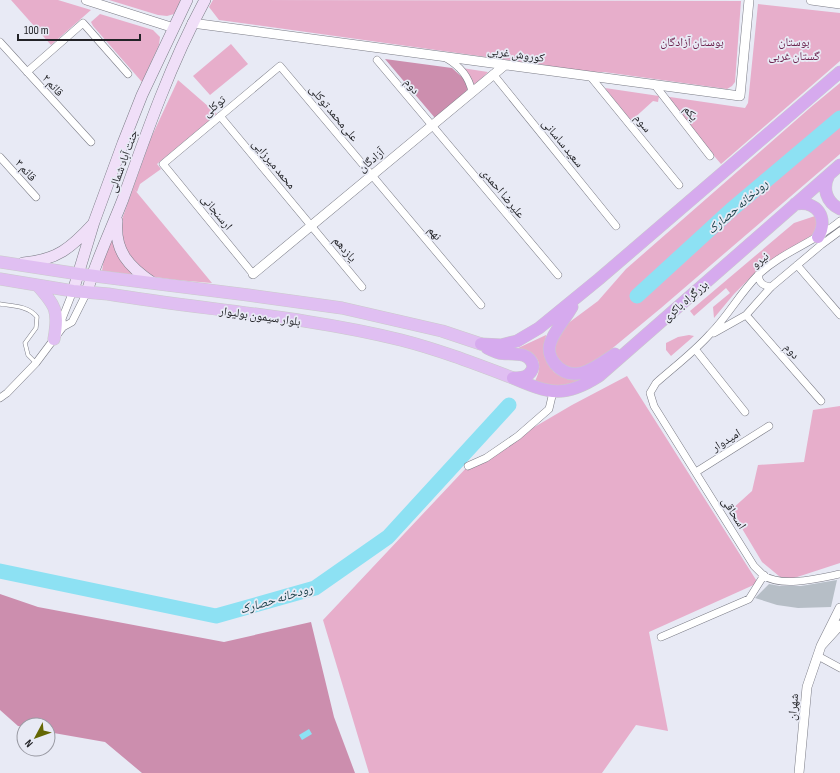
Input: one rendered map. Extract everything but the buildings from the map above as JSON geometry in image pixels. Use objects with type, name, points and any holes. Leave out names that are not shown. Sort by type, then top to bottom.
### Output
[{"type":"highway","points":[[481,344],[501,345],[518,341],[525,338],[555,316],[840,72]]},
{"type":"highway","name":"بزرگراه باکری","points":[[513,378],[536,388],[553,392],[572,390],[600,376],[840,165]]},
{"type":"highway","points":[[829,175],[826,181],[826,195],[830,201],[840,209]]},
{"type":"highway","points":[[795,204],[808,204],[819,212],[822,218],[822,224],[818,237]]},
{"type":"highway","points":[[580,295],[554,334],[549,346],[553,361],[565,372],[577,374],[584,373],[652,329]]},
{"type":"highway","points":[[481,344],[500,353],[520,354],[530,361],[532,370],[529,374],[520,378],[513,378]]},
{"type":"main road","name":"جنت آباد شمالی","points":[[73,291],[94,222],[142,95],[187,0]]},
{"type":"main road","name":"جنت آباد شمالی","points":[[87,292],[92,275],[118,212],[161,95],[192,23],[205,0]]},
{"type":"main road","points":[[118,212],[116,229],[117,238],[125,259],[153,283]]},
{"type":"main road","points":[[17,264],[39,262],[61,254],[79,239],[94,222]]},
{"type":"main road","name":"بلوار سیمون بولیوار","points":[[0,262],[79,274],[342,308],[442,331],[481,344]]},
{"type":"main road","name":"بلوار سیمون بولیوار","points":[[0,279],[73,291],[296,320],[351,330],[401,340],[453,355],[513,378]]},
{"type":"main road","points":[[37,285],[53,304],[56,310],[54,339]]},
{"type":"street","points":[[86,0],[174,28]]},
{"type":"street","name":"کوروش غربی","points":[[192,23],[740,96],[749,0]]},
{"type":"street","points":[[811,0],[840,4]]},
{"type":"street","points":[[27,72],[83,23],[128,74]]},
{"type":"street","name":"قائم ۲","points":[[0,42],[91,142]]},
{"type":"street","points":[[444,57],[463,71],[468,78],[472,92]]},
{"type":"street","name":"دوم","points":[[377,60],[432,126]]},
{"type":"street","name":"آزادگان","points":[[253,274],[505,65]]},
{"type":"street","name":"توکلی","points":[[163,164],[280,66]]},
{"type":"street","name":"علی‌محمد توکلی","points":[[280,66],[372,175]]},
{"type":"street","name":"سعید ساسانی","points":[[493,74],[616,226]]},
{"type":"street","name":"سوم","points":[[590,76],[679,185]]},
{"type":"street","name":"یکم","points":[[654,84],[710,156]]},
{"type":"street","name":"محمد میرزایی","points":[[220,116],[311,226]]},
{"type":"street","name":"علیرضا احمدی","points":[[432,126],[558,275]]},
{"type":"street","name":"قائم ۳","points":[[0,157],[36,197]]},
{"type":"street","name":"ارسنجانی","points":[[163,164],[253,274]]},
{"type":"street","name":"نهم","points":[[372,175],[481,305]]},
{"type":"street","name":"نیرو","points":[[650,393],[656,383],[710,335],[746,288],[770,264],[818,237],[840,222]]},
{"type":"street","name":"یازدهم","points":[[311,226],[362,287]]},
{"type":"street","name":"نیرو","points":[[710,335],[746,316],[771,287],[840,232]]},
{"type":"street","points":[[797,265],[840,315]]},
{"type":"street","points":[[758,275],[763,285],[771,287]]},
{"type":"street","name":"جنت آباد شمالی","points":[[63,327],[62,319],[73,291]]},
{"type":"street","name":"جنت آباد شمالی","points":[[0,398],[36,362],[63,327],[72,322],[87,292]]},
{"type":"street","name":"دوم","points":[[746,316],[821,401]]},
{"type":"street","points":[[695,349],[745,412]]},
{"type":"street","points":[[468,466],[486,458],[518,436],[549,409],[553,392]]},
{"type":"street","name":"اسحاقی","points":[[650,393],[654,406],[754,566],[764,575]]},
{"type":"street","name":"امیدوار","points":[[696,472],[769,426]]},
{"type":"street","points":[[661,637],[749,599],[764,575],[780,580],[806,581],[840,574]]},
{"type":"street","name":"شهران","points":[[799,773],[807,687],[821,646],[840,608]]},
{"type":"street","points":[[821,646],[840,625]]},
{"type":"street","points":[[818,656],[840,668]]},
{"type":"lane","points":[[0,304],[28,309],[37,317],[36,328],[25,344],[28,355],[36,362]]},
{"type":"green space","points":[[11,0],[58,0],[91,10],[51,45]]},
{"type":"green space","points":[[109,0],[181,0],[174,14],[167,16],[158,15]]},
{"type":"green space","name":"بوستان آزادگان","points":[[213,0],[741,1],[735,82],[727,89],[604,72],[552,71],[545,65],[219,20],[209,7]]},
{"type":"green space","name":"بوستان گستان غربی","points":[[758,4],[840,13],[840,61],[721,164],[663,96],[745,108],[748,103]]},
{"type":"green space","points":[[100,14],[153,30],[160,37],[159,45],[142,82],[93,26],[91,22]]},
{"type":"green space","points":[[231,44],[248,64],[210,95],[193,76]]},
{"type":"green space","points":[[462,68],[488,72],[473,87]]},
{"type":"green space","points":[[178,80],[217,114],[157,164],[161,169],[140,184],[137,192],[134,189],[212,283],[155,277],[141,271],[123,246],[121,222],[151,138]]},
{"type":"green space","points":[[840,83],[840,154],[597,361],[584,371],[569,371],[552,353],[563,327],[598,301],[626,269]]},
{"type":"green space","points":[[605,88],[659,96],[658,102],[653,101],[631,121]]},
{"type":"green space","points":[[815,216],[817,223],[814,234],[764,264],[734,294],[714,318],[713,307],[730,293],[726,288],[694,316],[690,311],[794,223]]},
{"type":"green space","points":[[113,231],[139,276],[102,271],[104,258]]},
{"type":"green space","points":[[546,335],[544,355],[554,372],[568,379],[587,378],[569,386],[549,387],[535,381],[539,370],[539,363],[537,359],[530,353],[516,349]]},
{"type":"green space","points":[[689,335],[694,336],[671,356],[666,350],[666,343],[678,337]]},
{"type":"green space","points":[[627,376],[758,583],[649,632],[668,731],[636,725],[602,773],[369,773],[323,620],[468,466],[572,405]]},
{"type":"green space","points":[[840,406],[840,563],[785,581],[762,562],[731,510],[752,491],[758,465],[804,462],[813,410]]},
{"type":"shaded area","points":[[385,59],[452,68],[463,78],[469,87],[465,93],[435,118]]},
{"type":"shaded area","points":[[0,594],[38,607],[224,642],[311,622],[334,717],[355,773],[142,773],[105,742],[56,733],[56,717],[16,717],[16,724],[0,710]]},
{"type":"water","points":[[309,729],[312,734],[302,740],[299,735]]},
{"type":"waterway","name":"رودخانه حصارک","points":[[637,296],[731,210],[840,118]]},
{"type":"waterway","name":"رودخانه حصارک","points":[[0,571],[216,616],[315,588],[388,537],[509,405]]}]
